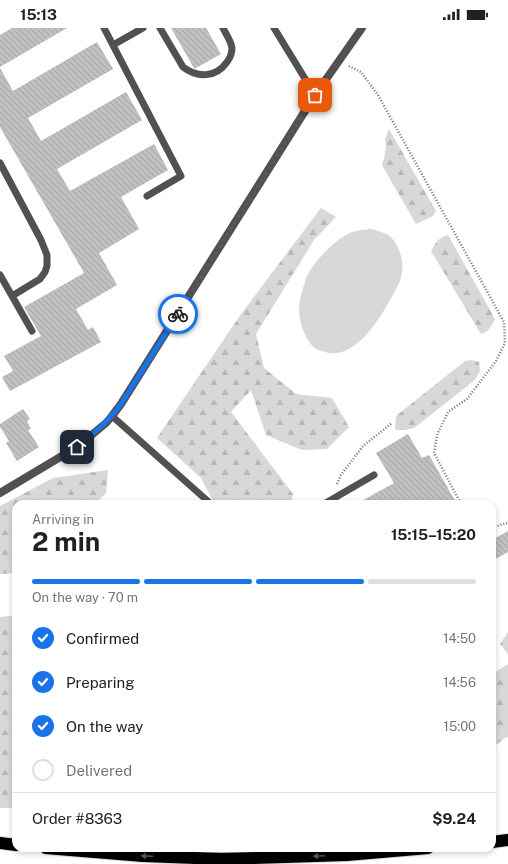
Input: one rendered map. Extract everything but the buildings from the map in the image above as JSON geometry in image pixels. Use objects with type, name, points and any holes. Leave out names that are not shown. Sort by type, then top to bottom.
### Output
[{"type":"highway","points":[[496,842],[508,840]]},
{"type":"highway","points":[[0,843],[12,844]]},
{"type":"highway","points":[[91,852],[136,856],[221,860],[347,855],[382,852]]},
{"type":"street","points":[[0,493],[77,447],[95,433],[112,416],[315,95],[362,28]]},
{"type":"lane","points":[[104,28],[181,176],[147,196]]},
{"type":"lane","points":[[113,45],[143,28]]},
{"type":"lane","points":[[160,28],[178,61],[183,67],[189,72],[201,75],[213,74],[223,67],[230,56],[232,49],[230,40],[223,28]]},
{"type":"lane","points":[[274,28],[315,95]]},
{"type":"lane","points":[[0,163],[41,240],[47,255],[47,266],[40,279],[12,296]]},
{"type":"lane","points":[[0,275],[32,331]]},
{"type":"lane","points":[[112,416],[206,500]]},
{"type":"lane","points":[[330,500],[374,475]]},
{"type":"path","points":[[340,60],[361,72],[378,95],[504,322],[505,343],[496,361],[466,398],[448,412],[437,435],[434,453],[459,500]]},
{"type":"path","points":[[328,500],[341,475],[363,446],[392,423]]},
{"type":"path","points":[[496,527],[508,523]]},
{"type":"green space","points":[[389,129],[436,211],[433,216],[416,224],[382,165],[386,146],[385,139]]},
{"type":"green space","points":[[321,208],[336,217],[314,240],[256,334],[264,368],[296,394],[332,398],[349,427],[327,449],[302,450],[266,435],[251,390],[231,412],[293,494],[292,500],[212,500],[201,478],[157,438],[241,314]]},
{"type":"green space","points":[[372,229],[387,234],[395,242],[401,257],[401,279],[375,324],[353,347],[335,353],[318,350],[313,347],[307,339],[302,327],[299,311],[302,291],[307,276],[320,258],[341,238],[352,232]]},
{"type":"green space","points":[[448,235],[495,319],[490,328],[484,333],[481,334],[431,251],[437,241]]},
{"type":"green space","points":[[471,360],[479,362],[480,371],[475,380],[414,428],[395,430],[396,416],[465,361]]},
{"type":"green space","points":[[108,470],[106,493],[99,500],[12,500],[12,573],[0,574],[0,506],[53,478]]},
{"type":"green space","points":[[12,616],[12,808],[0,808],[0,617]]},
{"type":"green space","points":[[508,632],[508,654],[500,644]]},
{"type":"green space","points":[[508,664],[508,737],[496,745],[496,672]]},
{"type":"way so far","points":[[178,314],[315,95]]},
{"type":"route","points":[[77,447],[95,433],[112,416],[178,314]]}]
